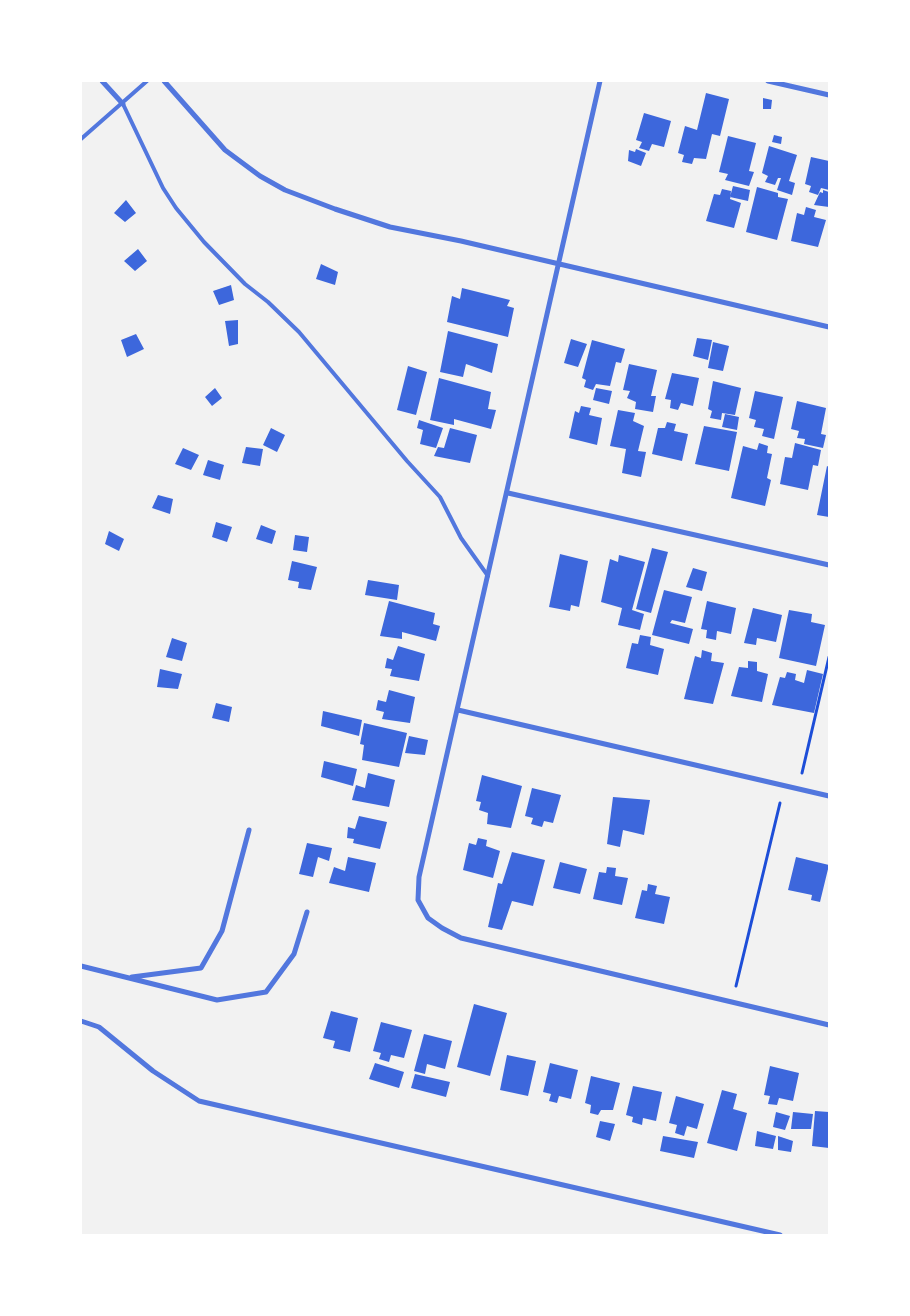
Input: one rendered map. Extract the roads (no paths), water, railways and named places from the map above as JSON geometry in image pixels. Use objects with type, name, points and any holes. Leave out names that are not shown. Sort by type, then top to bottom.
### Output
[{"type":"street","points":[[102,81],[123,104]]},
{"type":"street","points":[[164,81],[225,150],[260,176],[285,190],[334,209],[390,226],[829,327]]},
{"type":"street","points":[[600,81],[419,877],[418,900],[428,918],[461,938],[829,1025]]},
{"type":"street","points":[[768,81],[829,95]]},
{"type":"street","points":[[508,492],[829,565]]},
{"type":"street","points":[[458,710],[829,796]]},
{"type":"street","points":[[128,977],[201,968],[222,931],[249,830]]},
{"type":"street","points":[[81,966],[217,1000],[266,992],[294,954],[307,912]]},
{"type":"street","points":[[81,1021],[98,1027],[153,1071],[199,1101],[780,1235]]},
{"type":"lane","points":[[81,139],[147,81]]},
{"type":"lane","points":[[123,104],[163,188],[176,208],[204,242],[244,284],[268,302],[299,332],[407,461],[440,497],[461,538],[488,576]]}]
